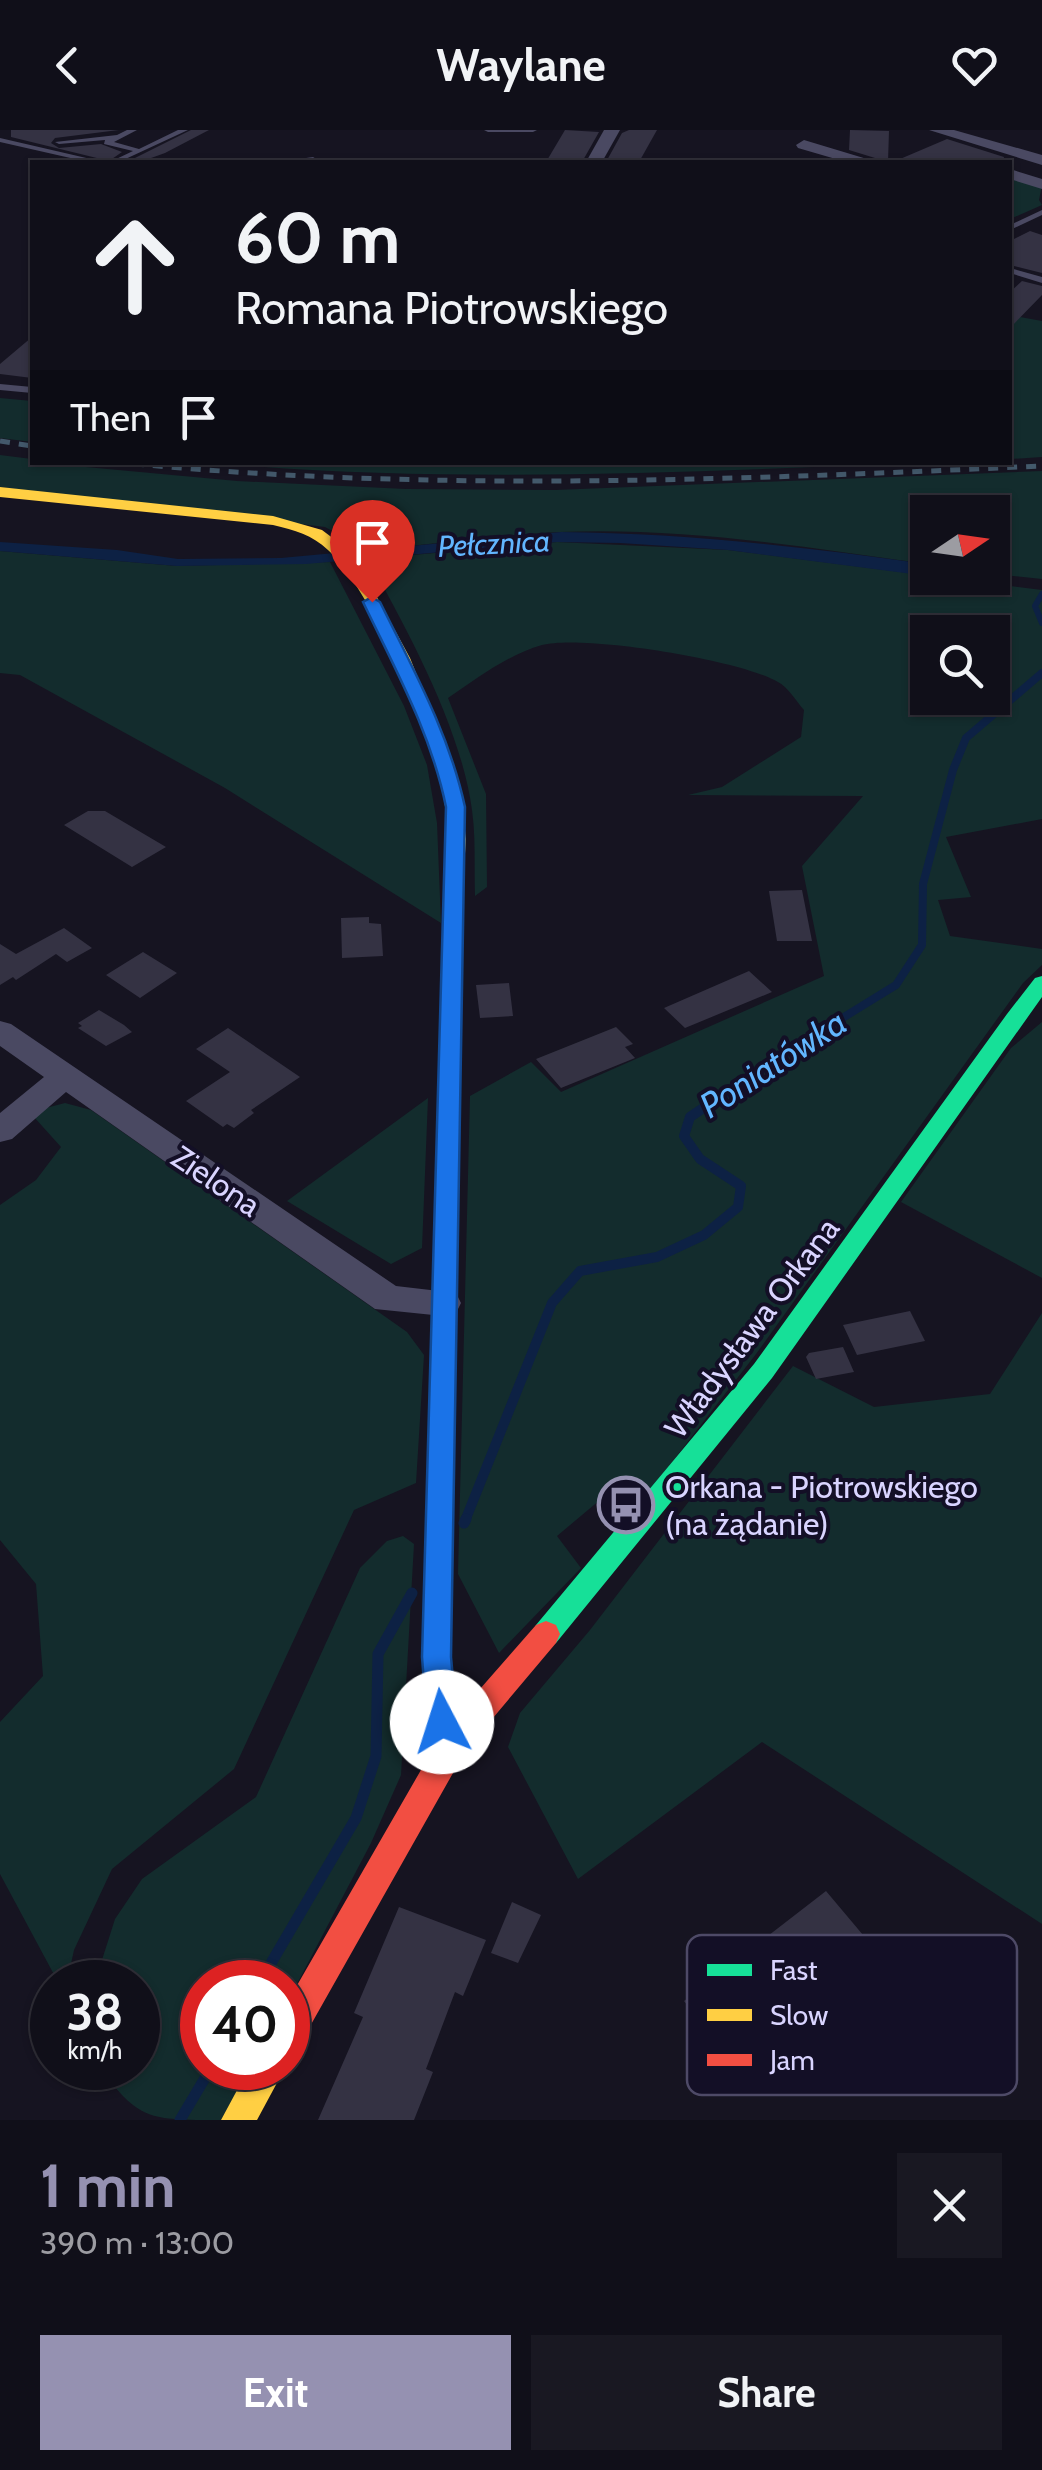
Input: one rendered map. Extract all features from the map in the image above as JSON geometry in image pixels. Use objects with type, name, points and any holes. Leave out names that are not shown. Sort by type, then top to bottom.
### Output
[{"type":"street","points":[[595,160],[612,130]]},
{"type":"street","points":[[796,160],[815,130]]},
{"type":"street","points":[[937,130],[1042,160]]},
{"type":"street","points":[[804,145],[853,160]]},
{"type":"street","points":[[1012,175],[1042,184]]},
{"type":"street","points":[[0,492],[268,520],[316,532],[333,542],[356,571],[432,726],[446,764],[456,807],[436,1657],[442,1722],[455,1740]]},
{"type":"street","name":"Władysława Orkana","points":[[310,1994],[455,1740],[698,1456],[820,1295],[983,1058],[1042,983]]},
{"type":"street","name":"Zielona","points":[[0,1031],[388,1298],[443,1303]]},
{"type":"street","points":[[0,1131],[64,1077]]},
{"type":"street","points":[[238,2120],[255,2090]]},
{"type":"lane","points":[[132,130],[107,142],[140,151]]},
{"type":"lane","points":[[120,160],[184,130]]},
{"type":"lane","points":[[488,130],[533,130]]},
{"type":"lane","points":[[156,133],[171,136]]},
{"type":"lane","points":[[59,142],[116,137]]},
{"type":"lane","points":[[0,140],[86,160]]},
{"type":"lane","points":[[1012,227],[1042,212]]},
{"type":"lane","points":[[1012,271],[1042,280]]},
{"type":"lane","points":[[0,387],[30,390]]},
{"type":"green space","points":[[1012,177],[1042,185],[1042,205],[1012,218]]},
{"type":"green space","points":[[1012,315],[1042,321],[1042,457],[1012,459]]},
{"type":"green space","points":[[0,398],[30,401],[30,442],[0,438]]},
{"type":"green space","points":[[0,455],[30,459],[30,465],[406,489],[555,490],[1042,471],[1042,579],[1010,576],[1010,495],[910,495],[910,562],[744,540],[606,531],[510,535],[361,551],[325,527],[0,487]]},
{"type":"green space","points":[[244,465],[860,465],[479,475]]},
{"type":"green space","points":[[557,542],[728,550],[910,573],[910,595],[1010,595],[1010,586],[1042,590],[1042,819],[946,837],[971,897],[938,900],[950,936],[1042,949],[1042,965],[1023,983],[756,1354],[648,1493],[613,1489],[557,1536],[581,1568],[499,1653],[458,1574],[470,1096],[531,1062],[561,1092],[824,976],[802,866],[863,796],[688,795],[722,787],[801,737],[804,710],[785,687],[732,665],[662,651],[591,643],[542,645],[505,661],[448,698],[486,794],[487,887],[475,896],[472,810],[466,779],[445,714],[416,648],[368,559]]},
{"type":"green space","points":[[0,551],[177,566],[330,562],[404,706],[427,765],[437,823],[441,923],[225,788],[20,675],[0,673]]},
{"type":"green space","points":[[1042,1022],[1042,1278],[901,1202],[1011,1048]]},
{"type":"green space","points":[[428,1098],[422,1248],[391,1264],[287,1201]]},
{"type":"green space","points":[[65,1103],[91,1110],[407,1332],[424,1355],[416,1483],[354,1510],[234,1769],[112,1869],[72,1960],[46,1960],[0,1874],[0,1722],[43,1676],[36,1584],[0,1540],[0,1205],[36,1180],[61,1147],[34,1117],[42,1109]]},
{"type":"green space","points":[[1042,1313],[1042,1924],[762,1742],[578,1879],[508,1747],[520,1713],[590,1630],[793,1366],[874,1407],[990,1394]]},
{"type":"green space","points":[[403,1536],[414,1544],[401,1775],[371,1843],[310,1960],[180,1960],[180,2090],[238,2090],[221,2120],[148,2114],[118,2090],[160,2090],[160,1960],[102,1960],[115,1919],[142,1879],[256,1797],[360,1568],[387,1541]]},
{"type":"water","name":"Pełcznica","points":[[561,532],[607,533],[699,538],[910,562],[910,574],[728,550],[620,543],[557,542],[306,564],[177,566],[0,551],[0,542],[117,550],[178,559],[281,558]]},
{"type":"building","points":[[11,130],[119,130],[55,138],[51,143],[59,148],[101,144],[122,152],[105,160],[11,137]]},
{"type":"building","points":[[191,130],[209,130],[165,153],[131,160]]},
{"type":"building","points":[[565,130],[599,132],[583,160],[547,160]]},
{"type":"building","points":[[657,130],[640,160],[607,160],[622,133]]},
{"type":"building","points":[[850,130],[889,131],[888,160],[849,150]]},
{"type":"building","points":[[947,139],[1004,157],[1003,160],[898,160]]},
{"type":"building","points":[[1030,231],[1042,235],[1042,273],[1012,266],[1012,240]]},
{"type":"building","points":[[1022,281],[1042,286],[1042,295],[1012,326],[1012,290]]},
{"type":"building","points":[[30,339],[30,378],[0,374],[0,364]]},
{"type":"building","points":[[88,811],[105,811],[166,847],[132,867],[64,825]]},
{"type":"building","points":[[802,890],[812,941],[777,941],[769,891]]},
{"type":"building","points":[[369,917],[369,923],[381,924],[383,956],[342,958],[341,918]]},
{"type":"building","points":[[64,928],[92,948],[67,962],[56,954],[16,980],[13,977],[0,985],[0,944],[16,954]]},
{"type":"building","points":[[143,952],[177,973],[140,998],[106,975]]},
{"type":"building","points":[[749,971],[772,992],[685,1028],[664,1008]]},
{"type":"building","points":[[509,983],[513,1016],[480,1018],[476,985]]},
{"type":"building","points":[[99,1010],[132,1032],[106,1046],[78,1028],[82,1026],[78,1023]]},
{"type":"building","points":[[616,1027],[633,1044],[625,1047],[635,1058],[561,1088],[536,1059]]},
{"type":"building","points":[[228,1028],[300,1077],[251,1110],[254,1113],[234,1128],[227,1124],[223,1127],[186,1101],[230,1072],[196,1049]]},
{"type":"building","points":[[910,1311],[925,1341],[857,1355],[843,1325]]},
{"type":"building","points":[[843,1347],[854,1372],[816,1379],[806,1357],[809,1353]]},
{"type":"building","points":[[826,1891],[863,1935],[769,1935]]},
{"type":"building","points":[[512,1902],[541,1915],[518,1963],[491,1953]]},
{"type":"building","points":[[399,1907],[486,1940],[463,1996],[455,1992],[426,2069],[433,2072],[414,2120],[318,2120],[363,2017],[354,2013]]},
{"type":"waterway","name":"Poniatówka","points":[[1042,594],[1035,606],[1042,623]]},
{"type":"waterway","name":"Poniatówka","points":[[797,1046],[896,985],[922,945],[923,884],[953,770],[966,738],[1042,673]]},
{"type":"waterway","name":"Poniatówka","points":[[465,1521],[552,1303],[580,1271],[657,1257],[704,1235],[738,1207],[741,1186],[700,1159],[684,1136],[690,1117],[800,1043]]},
{"type":"waterway","name":"Poniatówka","points":[[273,1960],[356,1818],[376,1756],[378,1654],[412,1593]]},
{"type":"waterway","name":"Poniatówka","points":[[180,2120],[198,2090]]},
{"type":"railway","points":[[0,441],[30,446]]},
{"type":"railway","points":[[150,465],[462,481],[694,479],[1042,466]]},
{"type":"traffic: fast","points":[[452,936],[436,1657],[442,1722],[455,1740]]},
{"type":"traffic: fast","points":[[546,1634],[763,1371],[1042,983]]},
{"type":"traffic: slow","points":[[0,492],[273,521],[317,533],[336,548],[358,577],[402,658],[450,781],[456,839],[452,936]]},
{"type":"traffic: slow","points":[[238,2120],[255,2090]]},
{"type":"traffic: jam","points":[[310,1994],[455,1740],[546,1634]]},
{"type":"place","name":"Orkana - Piotrowskiego (na żądanie)","points":[[626,1505]]},
{"type":"route","points":[[372,602],[432,726],[456,807],[436,1657],[442,1722]]}]
